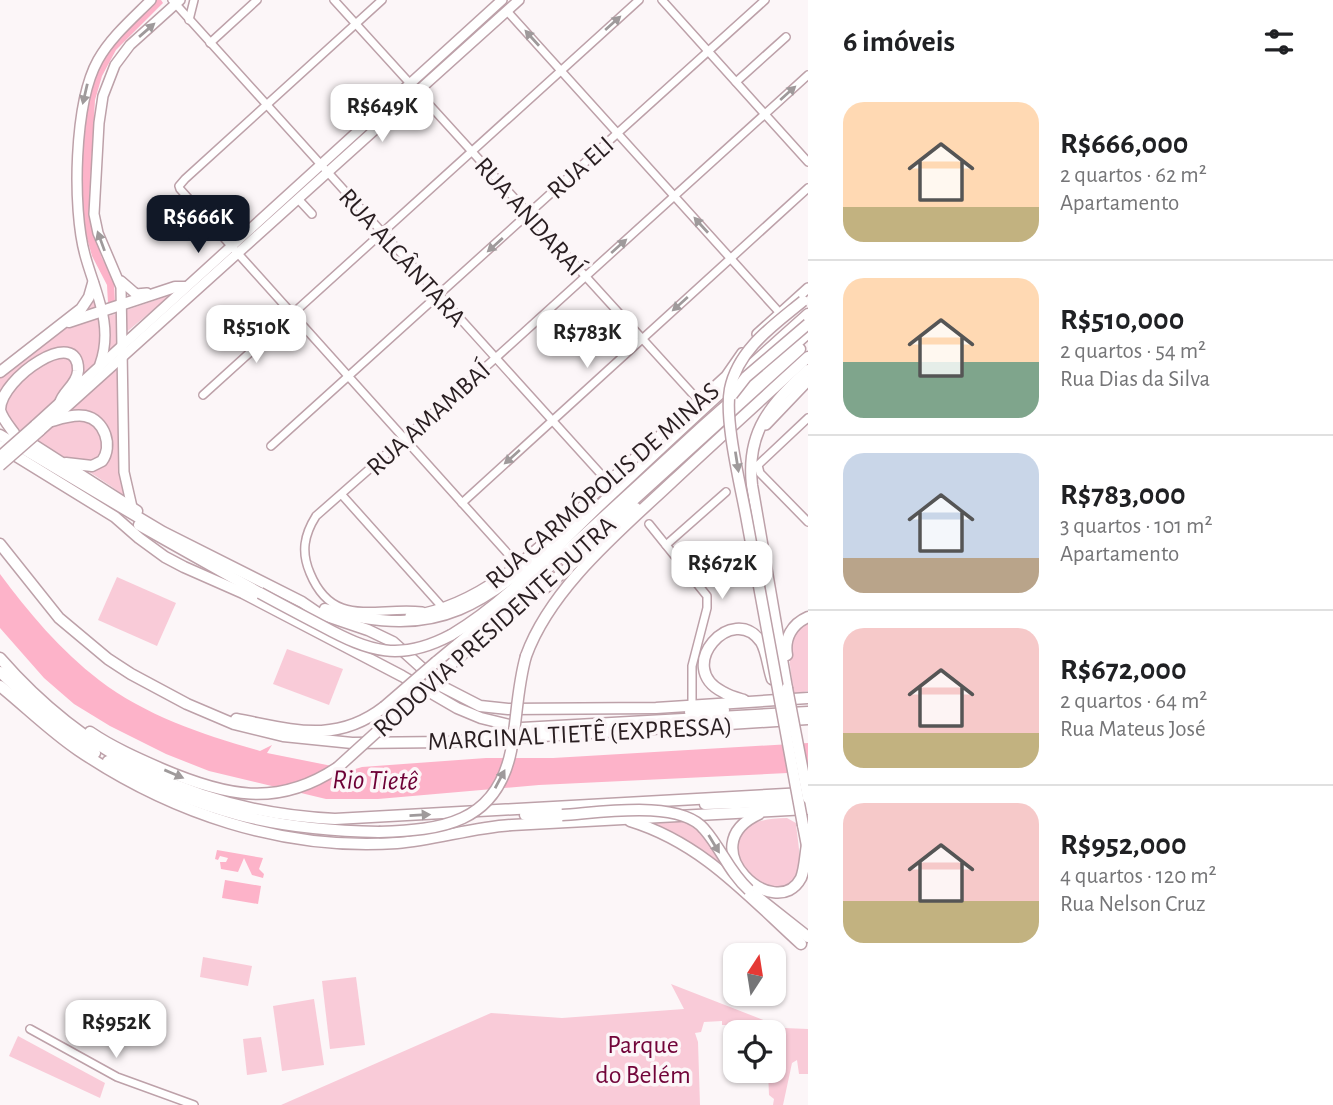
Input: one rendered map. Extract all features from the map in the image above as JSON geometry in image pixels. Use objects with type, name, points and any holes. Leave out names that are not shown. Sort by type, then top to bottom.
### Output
[{"type":"highway","points":[[0,372],[85,304],[93,283]]},
{"type":"highway","points":[[62,325],[185,286]]},
{"type":"highway","points":[[0,658],[33,692],[65,719],[96,744],[122,760],[192,792],[232,805],[275,814],[352,819],[659,801],[712,804],[808,797],[742,493],[729,406],[734,376],[746,353],[806,300]]},
{"type":"highway","name":"RODOVIA PRESIDENTE DUTRA","points":[[596,509],[808,314]]},
{"type":"highway","points":[[729,406],[733,395],[746,377],[808,324]]},
{"type":"highway","name":"RODOVIA PRESIDENTE DUTRA","points":[[218,717],[284,729],[326,732],[360,723],[384,707],[536,580],[808,333]]},
{"type":"highway","name":"RODOVIA PRESIDENTE DUTRA","points":[[65,719],[174,774],[221,790],[258,795],[298,789],[337,768],[808,341]]},
{"type":"highway","points":[[14,433],[1,411],[0,402],[6,387],[43,358],[56,352],[73,357],[78,369],[75,381],[62,396],[60,403]]},
{"type":"highway","name":"RODOVIA PRESIDENTE DUTRA","points":[[352,832],[443,827],[467,817],[486,800],[499,783],[511,751],[520,683],[526,656],[538,628],[580,572],[647,505],[808,357]]},
{"type":"highway","points":[[765,812],[741,825],[733,840],[733,857],[743,875],[755,885],[777,893],[792,888],[800,879],[807,848],[752,485],[751,460],[755,440],[767,413],[808,370]]},
{"type":"highway","points":[[52,421],[74,416],[89,417],[98,422],[107,439],[106,455],[99,464],[85,466],[59,462]]},
{"type":"highway","points":[[492,629],[570,568],[689,459],[742,417]]},
{"type":"highway","points":[[0,425],[132,507],[152,526]]},
{"type":"highway","points":[[0,435],[152,526],[318,613],[368,630],[393,642],[443,687],[471,703],[508,709],[656,708],[808,698]]},
{"type":"highway","points":[[0,446],[179,557],[257,592]]},
{"type":"highway","points":[[69,477],[152,534],[257,592],[342,637],[372,649],[391,652],[419,650],[451,635],[491,607],[596,509]]},
{"type":"highway","points":[[302,603],[359,617],[396,621],[424,620],[453,613],[473,605],[520,572],[585,514],[596,509]]},
{"type":"highway","points":[[115,517],[139,538],[184,568],[243,593],[402,676],[457,708],[495,721],[522,725],[807,712]]},
{"type":"highway","points":[[0,534],[74,630]]},
{"type":"highway","name":"MARGINAL TIETÊ (EXPRESSA)","points":[[0,544],[59,618],[108,659],[162,692],[218,717],[234,724],[283,736],[352,743],[461,742],[807,712]]},
{"type":"highway","points":[[783,685],[789,676],[787,640],[796,624],[808,617]]},
{"type":"highway","points":[[748,701],[716,688],[706,673],[704,665],[708,646],[720,634],[738,630],[756,636],[763,645],[772,678],[783,685]]},
{"type":"highway","points":[[0,672],[50,719],[102,758],[154,785],[211,808],[290,827],[352,832]]},
{"type":"highway","points":[[0,686],[79,750],[129,781],[160,797],[224,821],[295,840],[360,844],[399,843],[512,825],[808,809]]},
{"type":"highway","points":[[0,694],[14,698]]},
{"type":"highway","points":[[546,708],[657,713],[807,712]]},
{"type":"highway","points":[[522,725],[657,713]]},
{"type":"highway","points":[[211,808],[227,808],[293,821],[341,823],[352,819]]},
{"type":"highway","points":[[497,811],[507,815],[562,815],[662,810],[685,815],[702,826],[733,874],[804,941]]},
{"type":"highway","points":[[623,819],[675,838],[694,850],[804,941],[808,954]]},
{"type":"highway","points":[[224,821],[233,820],[286,832],[342,836],[352,832]]},
{"type":"main road","points":[[99,365],[107,340],[106,325],[79,231],[77,210],[83,101],[91,73],[108,43],[151,0]]},
{"type":"main road","points":[[0,456],[37,428],[52,421],[519,0]]},
{"type":"main road","points":[[0,466],[99,365],[500,1]]},
{"type":"main road","points":[[132,507],[124,472],[122,305],[119,279],[97,233],[94,214],[99,123],[103,96],[115,65],[130,45],[176,2]]},
{"type":"main road","points":[[119,279],[136,294],[152,295]]},
{"type":"main road","name":"RUA CARMÓPOLIS DE MINAS","points":[[443,608],[481,592],[518,565],[726,376],[753,338],[808,288]]},
{"type":"main road","points":[[755,440],[779,409],[808,380]]},
{"type":"main road","name":"RUA AMAMBAÍ","points":[[359,617],[398,617],[443,608]]},
{"type":"street","points":[[189,20],[194,0]]},
{"type":"street","points":[[210,43],[257,0]]},
{"type":"street","name":"RUA ANDARAÍ","points":[[334,0],[699,401]]},
{"type":"street","points":[[382,0],[179,186],[181,192],[237,255],[518,565]]},
{"type":"street","points":[[203,395],[639,0]]},
{"type":"street","points":[[662,0],[808,162]]},
{"type":"street","name":"RUA ELI","points":[[271,446],[765,0]]},
{"type":"street","name":"RUA ALCÂNTARA","points":[[176,2],[189,20],[608,482]]},
{"type":"street","points":[[507,11],[779,312]]},
{"type":"street","points":[[736,82],[786,37]]},
{"type":"street","name":"RUA AMAMBAÍ","points":[[426,613],[419,610],[379,612],[344,609],[328,602],[318,590],[305,561],[306,537],[316,516],[808,75]]},
{"type":"street","points":[[462,503],[808,188]]},
{"type":"street","points":[[299,200],[312,214]]},
{"type":"street","points":[[808,418],[758,465],[760,472],[808,522]]},
{"type":"street","points":[[666,545],[726,492]]},
{"type":"street","points":[[342,495],[443,608]]},
{"type":"street","points":[[649,524],[704,591],[708,602],[692,666],[692,705]]},
{"type":"street","points":[[30,1029],[117,1077],[194,1105]]},
{"type":"green space","points":[[171,295],[117,340],[121,482],[127,498],[0,417],[0,375],[94,297],[100,319]]},
{"type":"green space","points":[[117,577],[176,603],[157,646],[98,620]]},
{"type":"green space","points":[[808,622],[808,691],[794,694],[790,664],[791,645],[794,637]]},
{"type":"green space","points":[[287,649],[343,669],[329,705],[273,684]]},
{"type":"green space","points":[[787,818],[796,823],[799,867],[790,884],[775,888],[759,881],[746,868],[738,851],[740,835],[755,823]]},
{"type":"green space","points":[[687,821],[703,835],[724,870],[693,845],[651,823]]},
{"type":"green space","points":[[203,957],[252,966],[248,986],[200,977]]},
{"type":"green space","points":[[356,977],[365,1045],[330,1049],[322,981]]},
{"type":"green space","name":"Parque do Belém","points":[[671,984],[763,1020],[723,1020],[723,1025],[722,1021],[704,1022],[701,1032],[695,1033],[698,1042],[700,1105],[281,1105],[491,1013],[562,1018],[684,1009]]},
{"type":"green space","points":[[314,999],[324,1065],[282,1071],[273,1006]]},
{"type":"green space","name":"Parque do Belém","points":[[786,1028],[808,1029],[808,1074],[799,1074],[797,1060],[792,1063],[783,1105],[773,1105],[774,1099],[769,1095],[768,1083],[786,1083]]},
{"type":"green space","points":[[18,1036],[105,1083],[100,1098],[9,1056]]},
{"type":"green space","points":[[261,1037],[267,1072],[247,1075],[243,1039]]},
{"type":"water","points":[[155,0],[161,0],[163,3],[116,50],[102,76],[95,100],[89,205],[91,225],[102,258],[114,281],[115,303],[108,303],[107,285],[92,256],[81,217],[81,162],[87,92],[110,42]]},
{"type":"water","name":"Rio Tietê","points":[[0,574],[58,644],[117,693],[176,723],[218,738],[260,751],[272,745],[267,753],[352,770],[486,758],[553,758],[808,743],[808,772],[539,785],[378,799],[326,799],[209,771],[166,754],[110,726],[74,704],[44,678],[0,628]]},
{"type":"water","points":[[217,850],[263,858],[259,869],[264,874],[263,878],[252,875],[244,858],[238,872],[221,869],[220,862],[226,862],[228,858],[220,856],[218,860],[215,859]]},
{"type":"water","points":[[225,880],[261,886],[258,904],[222,898]]}]
